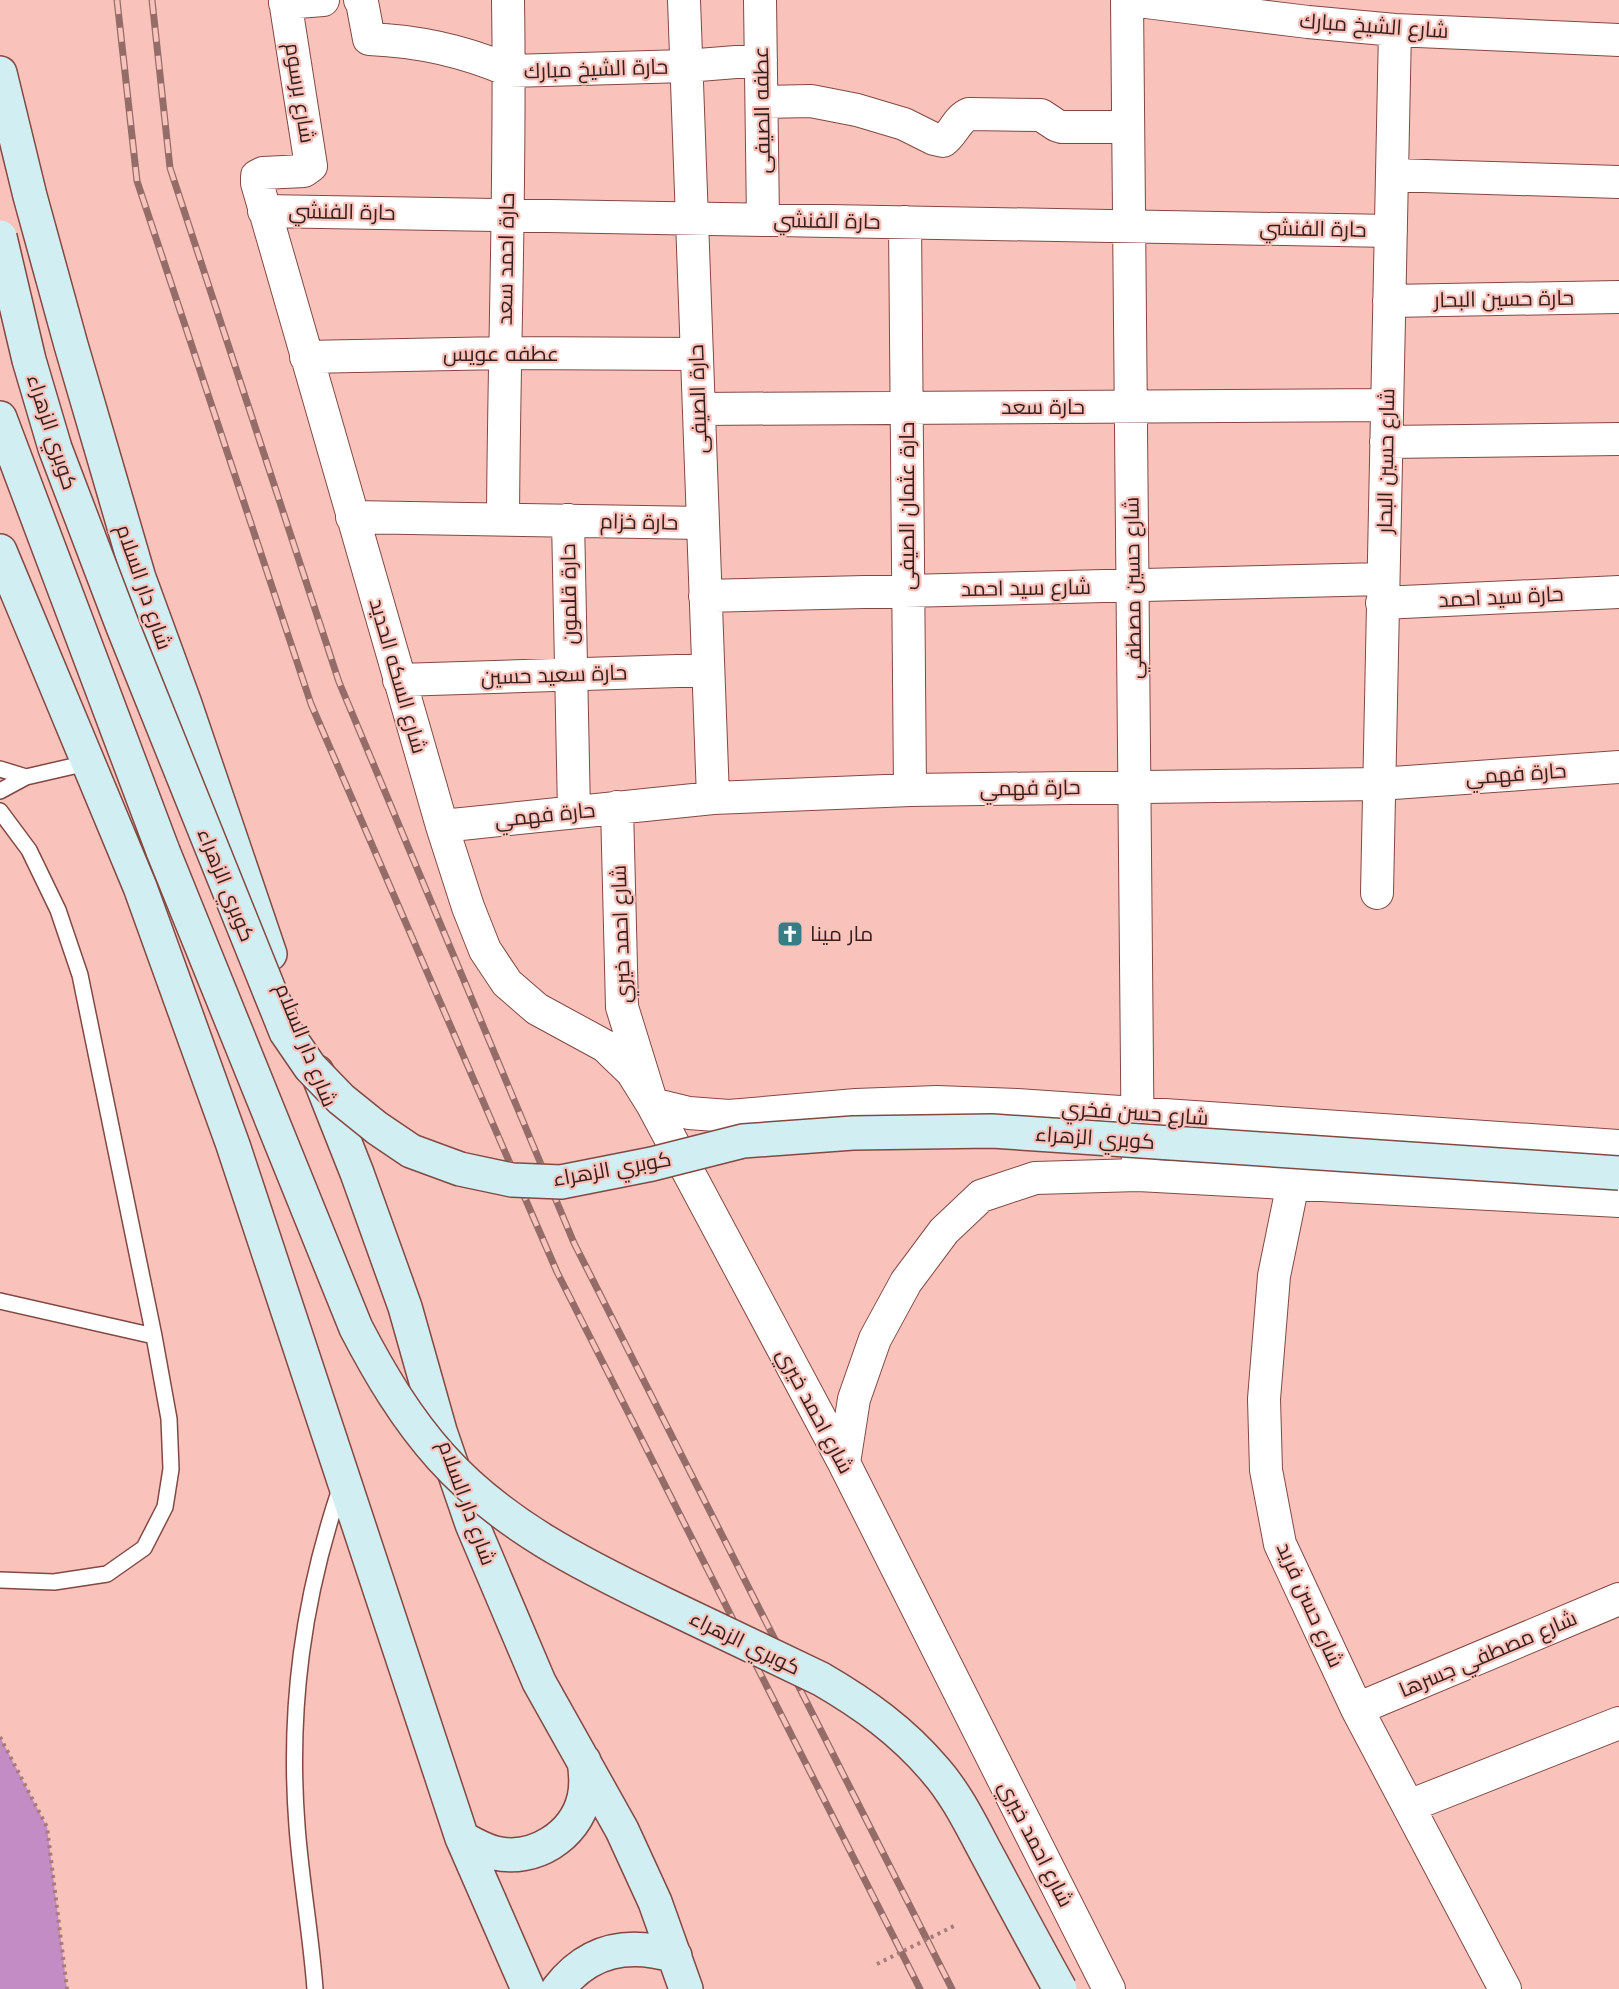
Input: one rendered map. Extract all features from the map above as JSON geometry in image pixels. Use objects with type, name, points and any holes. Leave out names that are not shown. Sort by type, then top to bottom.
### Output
[{"type":"main road","name":"شارع دار السلام","points":[[0,73],[30,196],[74,357],[139,578],[185,704],[268,949],[357,1173],[401,1295],[440,1431],[472,1524],[539,1682],[622,1830],[655,1902],[686,1989]]},
{"type":"main road","name":"كوبري الزهراء","points":[[0,237],[29,360],[55,448],[127,638],[286,1032],[310,1067],[340,1099],[411,1151],[460,1169],[512,1180],[561,1182],[652,1164],[743,1141],[853,1133],[992,1131],[1619,1173]]},
{"type":"main road","name":"كوبري الزهراء","points":[[0,417],[163,850],[356,1328],[380,1374],[409,1418],[442,1458],[479,1494],[558,1551],[820,1679],[884,1719],[936,1772],[958,1802],[1060,1989]]},
{"type":"main road","points":[[0,551],[140,887],[233,1144],[462,1838],[528,1989]]},
{"type":"main road","points":[[462,1838],[487,1851],[515,1855],[534,1852],[552,1843],[566,1831],[577,1816],[584,1798],[587,1779],[584,1761]]},
{"type":"main road","points":[[558,1989],[572,1972],[588,1961],[609,1952],[631,1948],[653,1950],[675,1956]]},
{"type":"street","points":[[285,2],[323,0]]},
{"type":"street","name":"حارة الشيخ مبارك","points":[[360,0],[369,39],[431,46],[458,52],[510,71],[686,66],[761,60]]},
{"type":"street","name":"حارة احمد سعد","points":[[503,518],[510,71],[508,0]]},
{"type":"street","name":"حارة الصيفى","points":[[684,0],[713,798]]},
{"type":"street","name":"عطفه الصيفى","points":[[760,0],[763,220]]},
{"type":"street","name":"شارع الشيخ مبارك","points":[[1129,0],[1308,22],[1395,30],[1619,40]]},
{"type":"street","name":"شارع حسين مصطفي","points":[[1129,0],[1128,127],[1138,1175]]},
{"type":"street","name":"شارع برسوم","points":[[257,176],[263,173],[304,171],[311,166],[285,2]]},
{"type":"street","name":"شارع حسين البحار","points":[[1377,893],[1395,30]]},
{"type":"street","points":[[762,102],[811,101],[904,124],[943,141],[950,136],[962,118],[969,114],[1041,115],[1062,127],[1128,127]]},
{"type":"street","points":[[1392,175],[1619,182]]},
{"type":"street","name":"شارع السكه الحديد","points":[[257,176],[264,211],[442,826],[468,907],[485,950],[507,983],[537,1009],[605,1046],[632,1072],[652,1104]]},
{"type":"street","name":"حارة الفنشي","points":[[264,211],[1391,231]]},
{"type":"street","name":"حارة عثمان الصيفى","points":[[905,222],[910,790]]},
{"type":"street","name":"حارة حسين البحار","points":[[1389,301],[1619,297]]},
{"type":"street","name":"عطفه عويس","points":[[306,357],[504,353],[696,354]]},
{"type":"street","name":"حارة سعد","points":[[699,409],[1387,405]]},
{"type":"street","points":[[1386,442],[1619,439]]},
{"type":"street","name":"حارة خزام","points":[[352,517],[703,523]]},
{"type":"street","name":"حارة قلمون","points":[[568,520],[574,812]]},
{"type":"street","name":"شارع سيد احمد","points":[[705,597],[1133,586],[1383,591]]},
{"type":"street","name":"حارة سيد احمد","points":[[1383,591],[1619,592]]},
{"type":"street","name":"حارة سعيد حسين","points":[[399,680],[708,670]]},
{"type":"street","name":"حارة فهمي","points":[[442,826],[713,798],[910,790],[1379,784],[1619,767]]},
{"type":"street","name":"شارع احمد خيري","points":[[617,807],[622,1007],[652,1104],[844,1463],[1109,1989]]},
{"type":"street","name":"شارع حسن فخري","points":[[652,1104],[689,1113],[729,1116],[856,1105],[937,1102],[1137,1113],[1619,1146]]},
{"type":"street","points":[[844,1463],[855,1400],[875,1339],[906,1282],[944,1231],[981,1196],[1035,1178],[1138,1175],[1619,1201]]},
{"type":"street","name":"شارع حسن فريد","points":[[1293,1184],[1274,1276],[1264,1399],[1266,1470],[1280,1544],[1357,1708],[1505,1989]]},
{"type":"street","name":"شارع مصطفي جسرها","points":[[1357,1708],[1619,1599]]},
{"type":"street","points":[[1409,1806],[1619,1723]]},
{"type":"lane","points":[[0,791],[26,777],[87,763]]},
{"type":"lane","points":[[0,769],[26,777]]},
{"type":"lane","points":[[0,811],[29,850],[58,910],[80,975],[154,1336],[169,1419],[171,1469],[165,1507],[144,1548],[107,1575],[54,1582],[0,1580]]},
{"type":"lane","points":[[0,1301],[154,1336]]},
{"type":"lane","points":[[315,1989],[297,1827],[294,1770],[295,1712],[300,1654],[310,1594],[324,1535],[343,1478]]},
{"type":"path","points":[[0,1737],[48,1827],[67,1989]]},
{"type":"path","points":[[878,1964],[954,1926]]},
{"type":"shaded area","points":[[0,1737],[47,1827],[67,1989],[0,1989]]},
{"type":"railway","points":[[117,0],[137,181],[311,704],[557,1272],[920,1989]]},
{"type":"railway","points":[[152,0],[170,168],[339,682],[574,1243],[952,1989]]},
{"type":"place","name":"مار مينا","points":[[790,934]]}]
